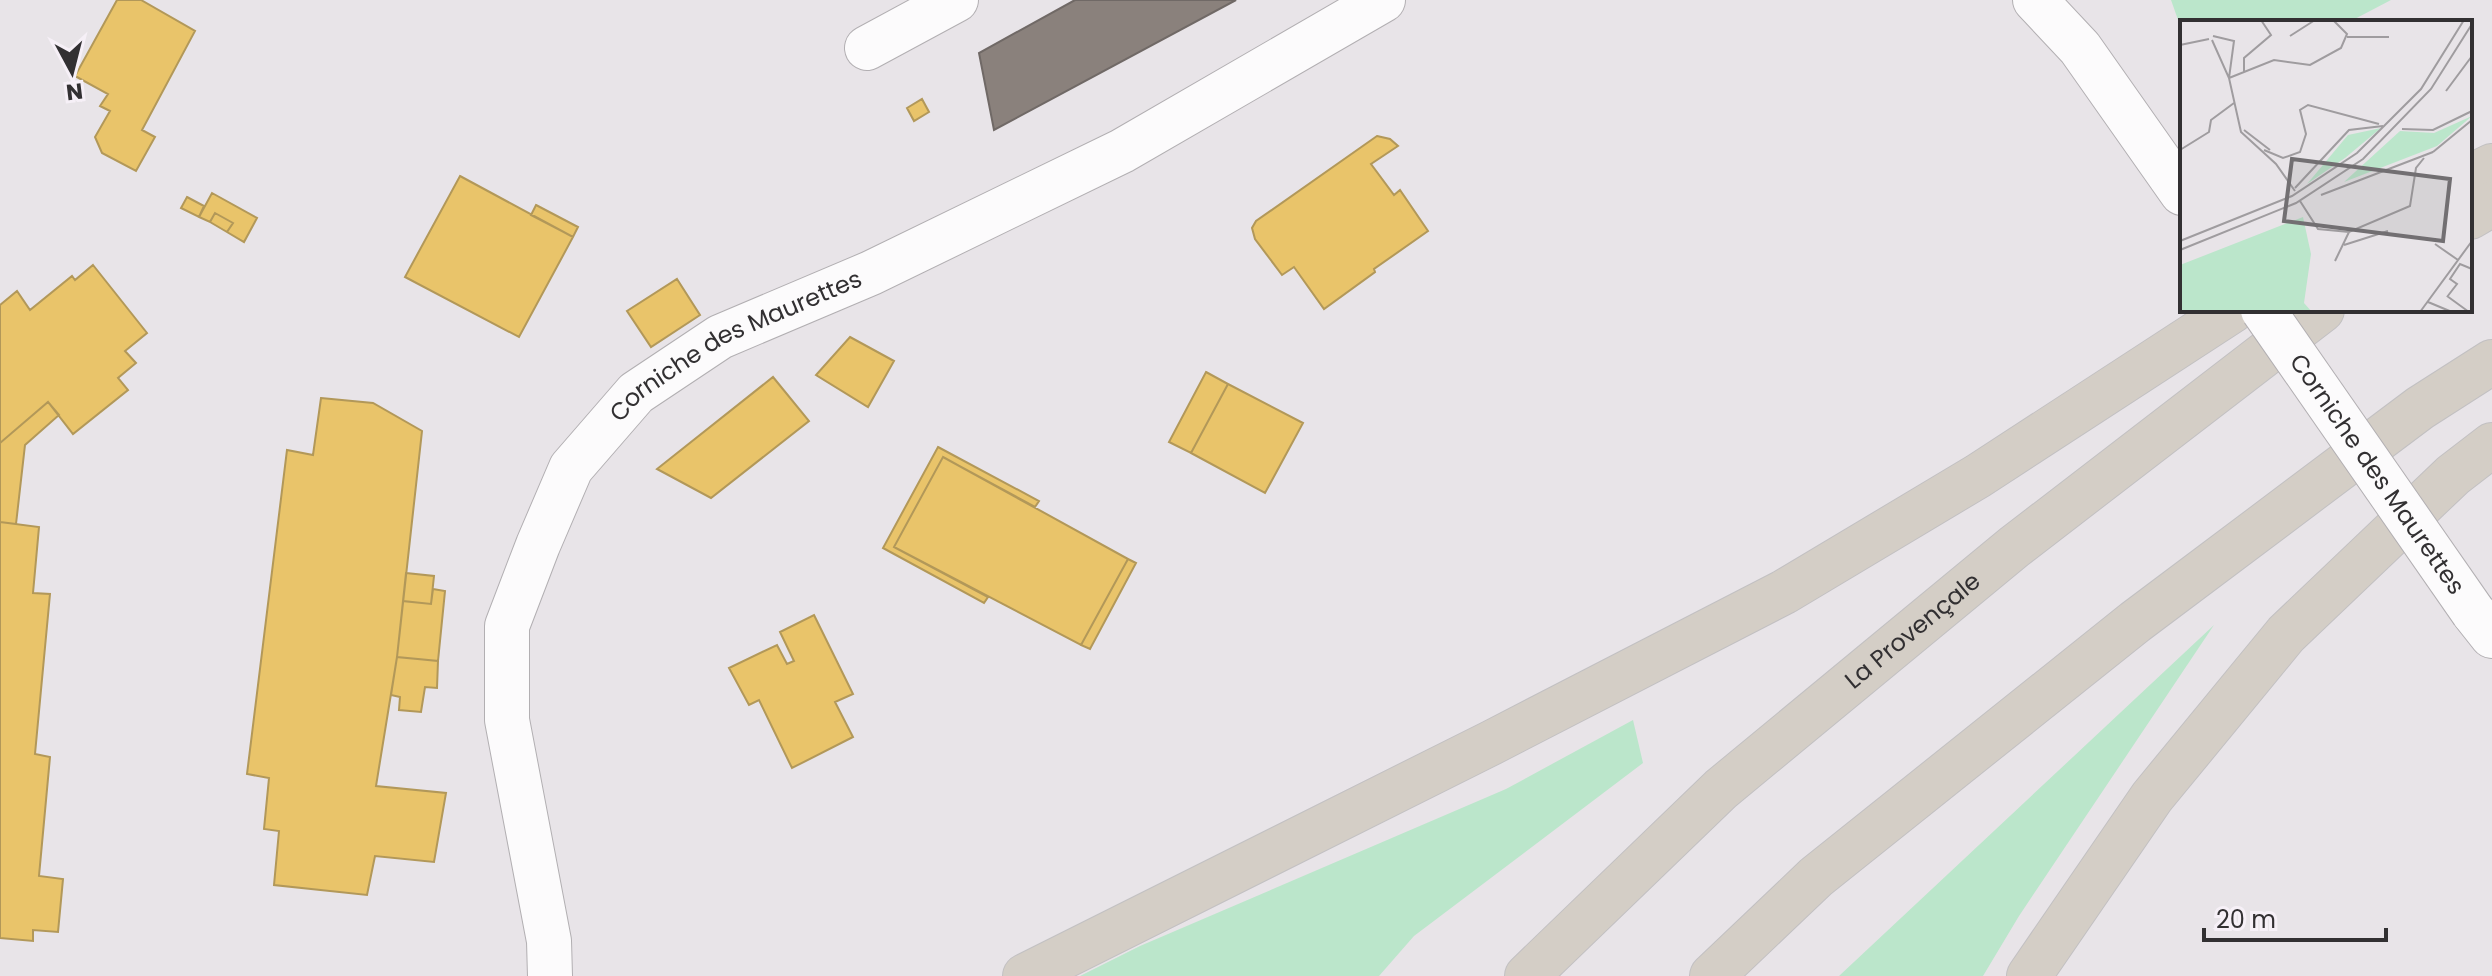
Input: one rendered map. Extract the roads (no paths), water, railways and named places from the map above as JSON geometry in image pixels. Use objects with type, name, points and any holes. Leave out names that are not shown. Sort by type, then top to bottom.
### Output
[{"type":"highway","points":[[2472,176],[2492,166]]},
{"type":"highway","points":[[2472,216],[2492,204]]},
{"type":"highway","points":[[1025,976],[1491,743],[1784,592],[1978,476],[2230,312]]},
{"type":"highway","name":"La Provençale","points":[[1527,976],[1721,789],[2014,547],[2319,312]]},
{"type":"highway","points":[[1712,976],[1816,877],[2135,622],[2420,408],[2492,362]]},
{"type":"highway","points":[[2029,976],[2152,797],[2286,634],[2453,475],[2492,445]]},
{"type":"street","points":[[867,48],[956,0]]},
{"type":"street","name":"Corniche des Maurettes","points":[[550,976],[549,941],[507,720],[507,626],[571,468],[636,393],[720,337],[871,273],[1122,151],[1383,0]]},
{"type":"street","points":[[2035,0],[2080,48],[2180,190]]},
{"type":"street","name":"Corniche des Maurettes","points":[[2264,312],[2482,624]]}]
